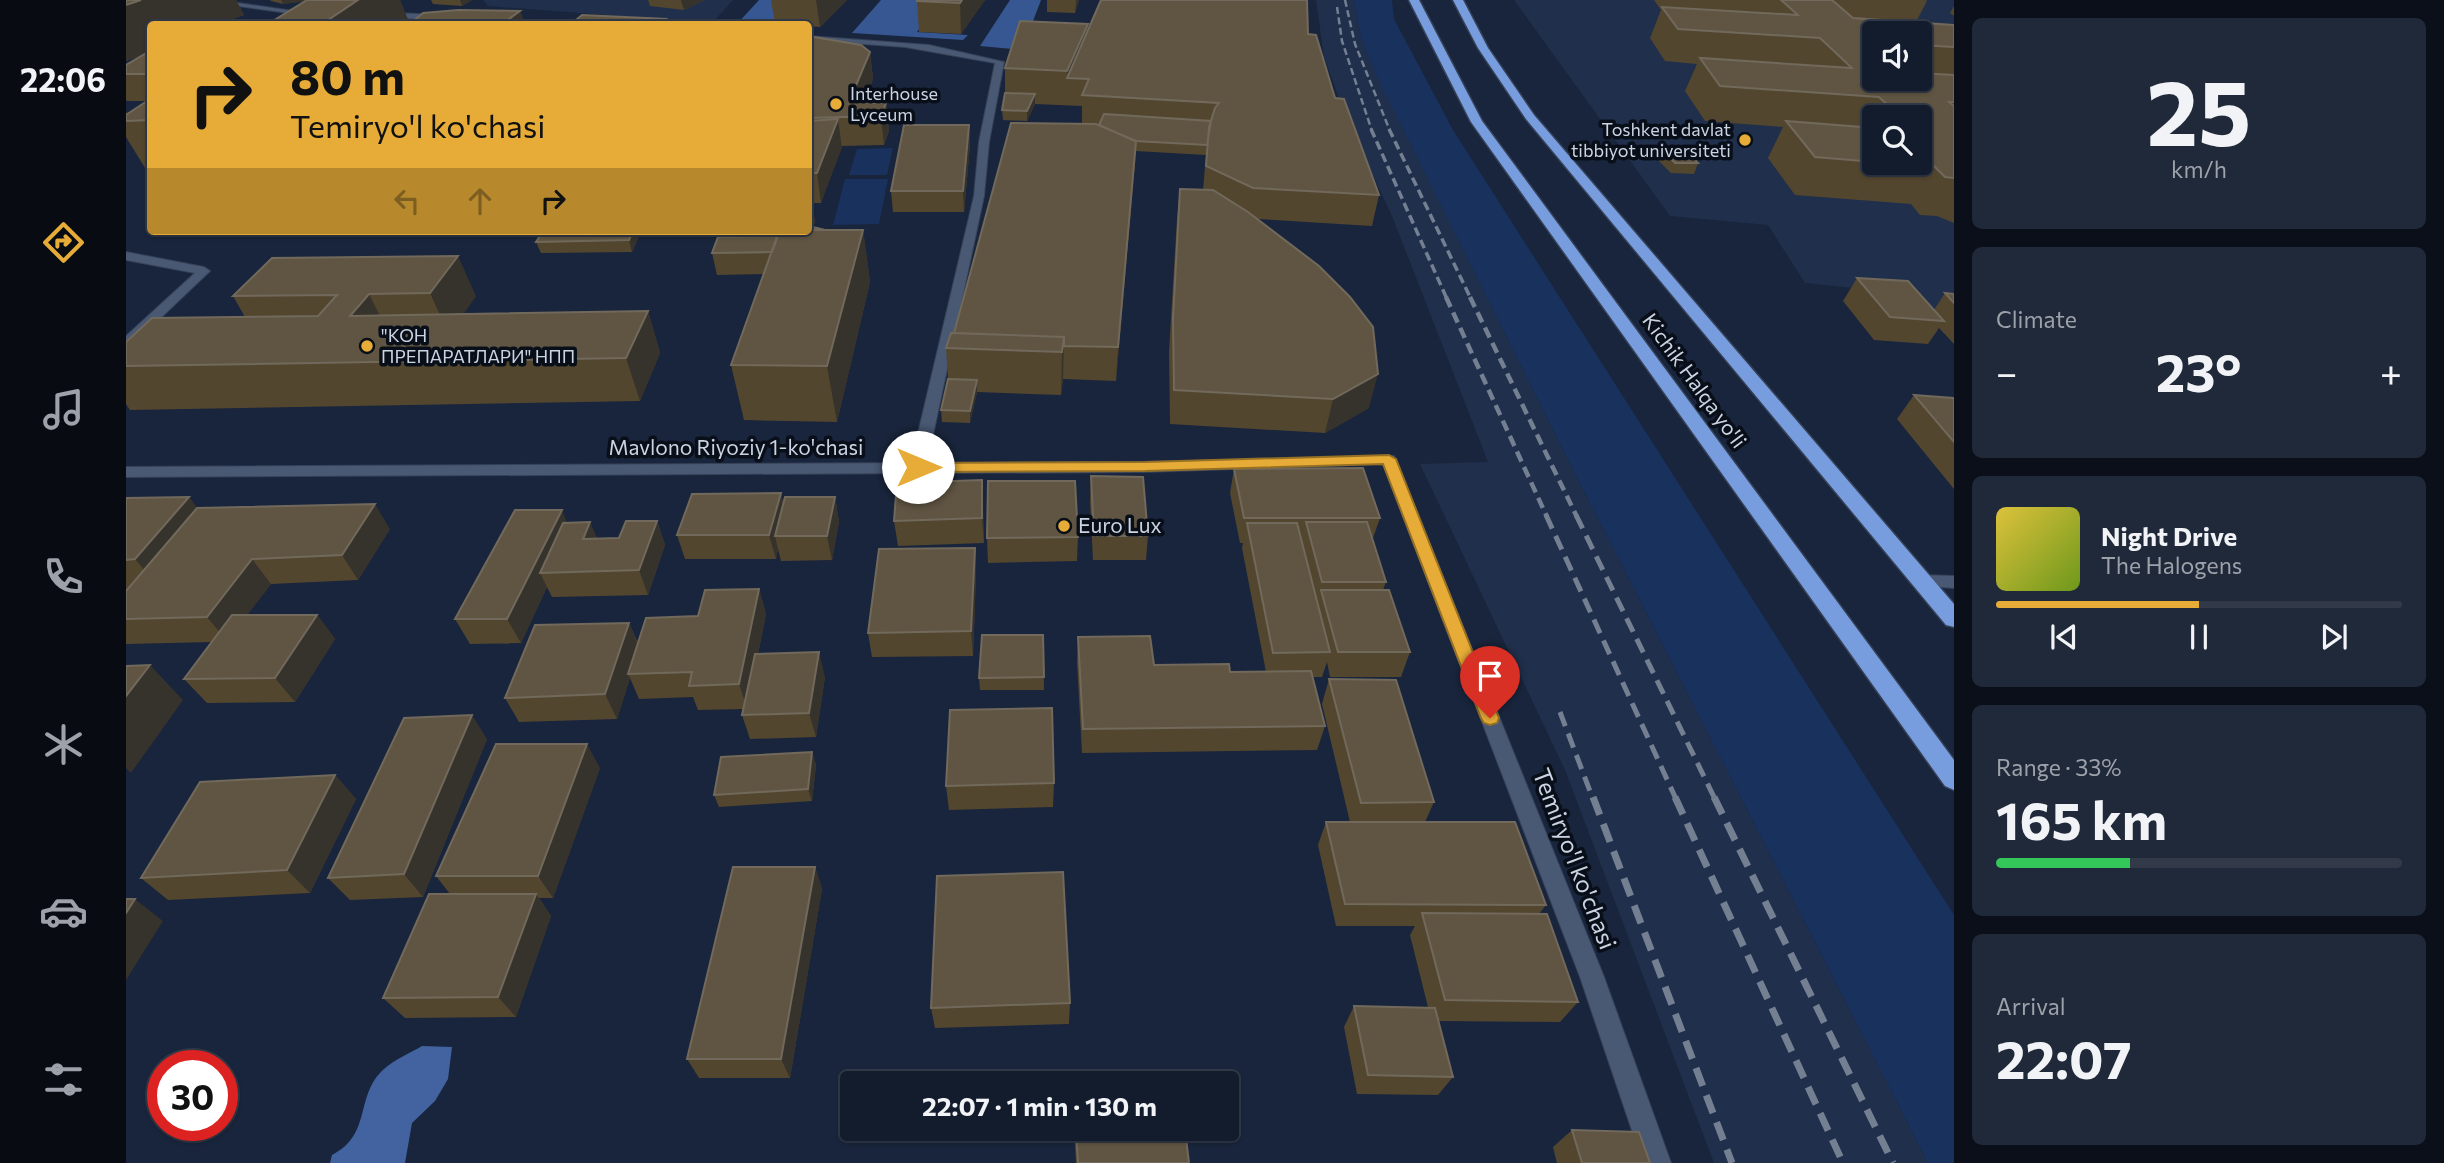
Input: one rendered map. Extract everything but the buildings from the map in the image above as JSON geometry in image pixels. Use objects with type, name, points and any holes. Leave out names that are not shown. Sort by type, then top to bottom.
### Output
[{"type":"highway","name":"Kichik Halqa yo'li","points":[[1414,0],[1477,122],[1954,779]]},
{"type":"highway","name":"Kichik Halqa yo'li","points":[[1458,0],[1483,48],[1530,117],[1954,619]]},
{"type":"street","points":[[199,0],[317,15]]},
{"type":"street","points":[[377,17],[402,15],[464,21]]},
{"type":"street","points":[[812,37],[898,43],[963,52],[1000,62],[984,142],[979,195],[918,467]]},
{"type":"street","points":[[126,256],[204,271],[126,343]]},
{"type":"street","name":"Mavlono Riyoziy 1-ko'chasi","points":[[126,472],[1145,467],[1389,459]]},
{"type":"street","name":"Temiryo'l ko'chasi","points":[[1389,459],[1592,977],[1657,1163]]},
{"type":"street","points":[[1921,581],[1954,582]]},
{"type":"shaded area","points":[[483,0],[733,0],[714,21],[488,6]]},
{"type":"shaded area","points":[[759,0],[801,0],[777,21],[740,21]]},
{"type":"shaded area","points":[[881,0],[942,0],[917,32],[968,35],[963,40],[852,33]]},
{"type":"shaded area","points":[[1010,0],[1041,0],[1022,50],[980,46]]},
{"type":"shaded area","points":[[1316,0],[1354,0],[1361,37],[1469,261],[1928,1163],[1714,1163],[1565,770],[1420,464],[1488,462],[1392,216],[1347,120],[1324,57]]},
{"type":"shaded area","points":[[1354,0],[1392,0],[1394,19],[1453,130],[1954,915],[1954,1163],[1928,1163],[1570,464],[1377,77],[1361,37]]},
{"type":"shaded area","name":"Toshkent davlat tibbiyot universiteti","points":[[1514,0],[1954,0],[1954,316],[1908,313],[1883,291],[1805,283],[1768,225],[1670,216]]},
{"type":"shaded area","points":[[893,148],[887,175],[849,175],[857,149]]},
{"type":"shaded area","points":[[845,179],[888,179],[879,224],[833,225]]},
{"type":"shaded area","points":[[422,1046],[452,1047],[448,1079],[435,1101],[412,1123],[405,1163],[330,1163],[332,1155],[345,1146],[359,1126],[375,1080],[388,1066]]},
{"type":"railway","points":[[1345,0],[1355,44],[1390,131]]},
{"type":"railway","points":[[1337,7],[1342,41],[1372,131]]},
{"type":"railway","points":[[1371,129],[1447,299]]},
{"type":"railway","points":[[1389,129],[1471,299]]},
{"type":"railway","points":[[1446,297],[1547,517]]},
{"type":"railway","points":[[1470,297],[1577,517]]},
{"type":"railway","points":[[1546,515],[1676,799]]},
{"type":"railway","points":[[1576,515],[1715,799]]},
{"type":"railway","points":[[1560,712],[1593,799]]},
{"type":"railway","points":[[1593,797],[1732,1163]]},
{"type":"railway","points":[[1675,797],[1843,1163]]},
{"type":"railway","points":[[1714,797],[1893,1163]]},
{"type":"place","name":"Interhouse Lyceum","points":[[836,104]]},
{"type":"place","name":"Toshkent davlat tibbiyot universiteti","points":[[1745,140]]},
{"type":"place","name":"\"КОН ПРЕПАРАТЛАРИ\" НПП","points":[[367,346]]},
{"type":"place","name":"Euro Lux","points":[[1064,526]]},
{"type":"route","points":[[918,467],[1145,467],[1389,459],[1490,718]]}]
